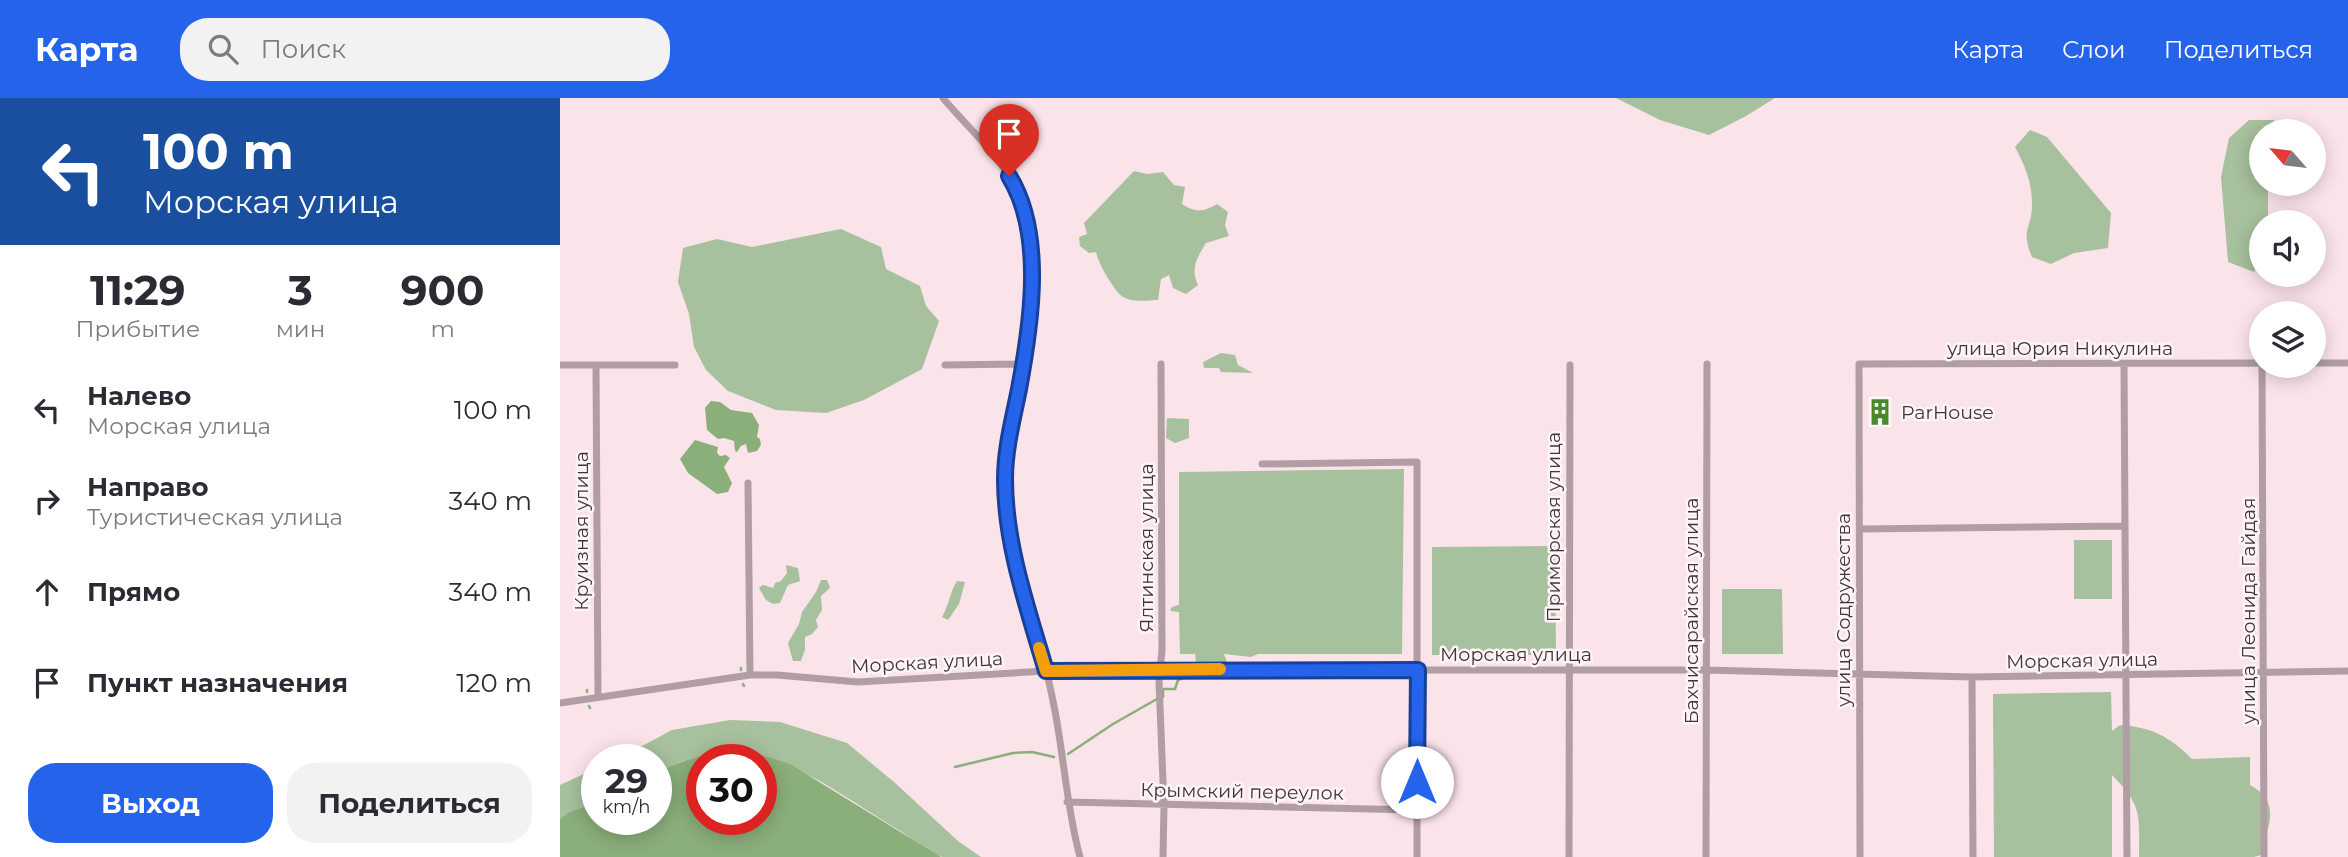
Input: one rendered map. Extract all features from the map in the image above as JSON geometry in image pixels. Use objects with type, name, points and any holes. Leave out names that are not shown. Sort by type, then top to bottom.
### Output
[{"type":"street","points":[[943,98],[985,142],[1009,176],[1019,195],[1027,221],[1031,257],[1030,307],[1005,464],[1005,484],[1017,569],[1053,700],[1068,802],[1080,857]]},
{"type":"street","points":[[2326,363],[2348,363]]},
{"type":"street","points":[[945,365],[1023,364]]},
{"type":"street","name":"Ялтинская улица","points":[[1161,364],[1162,650],[1159,670],[1163,857]]},
{"type":"street","name":"Бахчисарайская улица","points":[[1706,857],[1707,364]]},
{"type":"street","name":"улица Юрия Никулина","points":[[1859,364],[2249,364]]},
{"type":"street","name":"улица Содружества","points":[[1859,364],[1860,857]]},
{"type":"street","points":[[2124,364],[2127,857]]},
{"type":"street","points":[[560,365],[675,365]]},
{"type":"street","name":"Круизная улица","points":[[596,365],[598,697]]},
{"type":"street","name":"Приморская улица","points":[[1569,857],[1570,365]]},
{"type":"street","name":"улица Леонида Гайдая","points":[[2262,378],[2264,857]]},
{"type":"street","points":[[1262,464],[1417,462],[1417,857]]},
{"type":"street","points":[[748,482],[750,676]]},
{"type":"street","points":[[1860,529],[2124,527]]},
{"type":"street","name":"Морская улица","points":[[560,704],[750,676],[777,675],[858,682],[1046,671],[1159,670],[1706,670],[1972,677],[2348,671]]},
{"type":"street","points":[[1972,677],[1973,857]]},
{"type":"street","name":"Крымский переулок","points":[[1068,802],[1417,810]]},
{"type":"shaded area","points":[[1616,98],[1775,98],[1709,135],[1660,120]]},
{"type":"shaded area","points":[[2249,120],[2249,196],[2268,196],[2268,210],[2249,210],[2249,270],[2228,262],[2221,177],[2229,138]]},
{"type":"shaded area","points":[[2030,130],[2047,137],[2111,213],[2108,248],[2074,253],[2051,264],[2032,257],[2027,240],[2032,213],[2031,188],[2015,147]]},
{"type":"shaded area","points":[[1134,171],[1147,174],[1163,172],[1174,185],[1185,187],[1182,204],[1191,209],[1203,210],[1217,204],[1228,212],[1225,225],[1229,236],[1206,243],[1197,258],[1195,268],[1198,285],[1186,294],[1173,288],[1169,275],[1161,279],[1158,300],[1127,299],[1115,289],[1096,252],[1089,253],[1080,246],[1079,237],[1087,234],[1084,223]]},
{"type":"shaded area","points":[[841,229],[881,247],[886,269],[920,286],[926,306],[939,321],[922,369],[864,400],[826,413],[776,410],[728,391],[706,370],[694,347],[689,314],[678,282],[683,248],[717,239],[752,247]]},
{"type":"shaded area","points":[[1221,353],[1235,355],[1238,365],[1253,373],[1221,372],[1219,368],[1204,368],[1203,362]]},
{"type":"shaded area","points":[[711,401],[720,402],[731,410],[752,413],[759,425],[757,437],[761,445],[757,451],[748,453],[746,444],[737,452],[734,441],[718,439],[707,430],[705,408]]},
{"type":"shaded area","points":[[1167,418],[1189,419],[1189,438],[1175,443],[1166,438]]},
{"type":"shaded area","points":[[695,440],[718,447],[717,453],[720,456],[726,455],[730,458],[724,467],[732,483],[728,492],[717,494],[688,473],[680,459]]},
{"type":"shaded area","points":[[1404,469],[1402,654],[1258,654],[1251,657],[1224,654],[1227,662],[1196,662],[1195,654],[1180,654],[1179,612],[1170,611],[1172,607],[1179,605],[1179,472]]},
{"type":"shaded area","points":[[2074,540],[2112,540],[2112,599],[2074,599]]},
{"type":"shaded area","points":[[1555,546],[1556,655],[1432,655],[1432,547]]},
{"type":"shaded area","points":[[786,565],[798,568],[800,581],[788,585],[780,603],[773,604],[766,600],[759,588],[763,585],[773,588],[787,573]]},
{"type":"shaded area","points":[[821,580],[827,580],[830,588],[821,596],[822,610],[816,620],[818,627],[805,637],[805,650],[801,661],[793,661],[788,643]]},
{"type":"shaded area","points":[[957,581],[965,582],[959,604],[948,620],[942,617]]},
{"type":"shaded area","points":[[1722,589],[1782,589],[1783,654],[1722,654]]},
{"type":"shaded area","points":[[2111,692],[2112,731],[2120,725],[2150,731],[2175,744],[2192,759],[2250,757],[2250,785],[2260,792],[2270,808],[2269,825],[2261,855],[2139,857],[2137,812],[2129,795],[2112,775],[2112,857],[1994,857],[1993,694]]},
{"type":"shaded area","points":[[730,720],[780,722],[847,743],[958,841],[981,857],[938,856],[811,776],[777,762],[777,744],[686,744],[686,761],[672,767],[672,744],[646,744],[672,730]]},
{"type":"shaded area","points":[[686,760],[686,835],[777,835],[777,760],[790,764],[941,857],[560,857],[560,819],[581,808],[581,835],[672,835],[672,765]]},
{"type":"shaded area","points":[[581,775],[581,808],[560,819],[560,785]]},
{"type":"waterway","points":[[1163,697],[1163,689],[1175,689],[1178,680],[1186,677]]},
{"type":"waterway","points":[[1068,754],[1157,699]]},
{"type":"waterway","points":[[955,767],[1013,753],[1032,752],[1054,757]]},
{"type":"slow traffic","points":[[1039,648],[1046,671],[1220,669]]},
{"type":"place","name":"ParHouse","points":[[1880,412]]},
{"type":"route","points":[[1009,176],[1022,202],[1031,257],[1030,307],[1023,364],[1005,464],[1007,513],[1017,569],[1046,671],[1418,670],[1417,782]]}]
